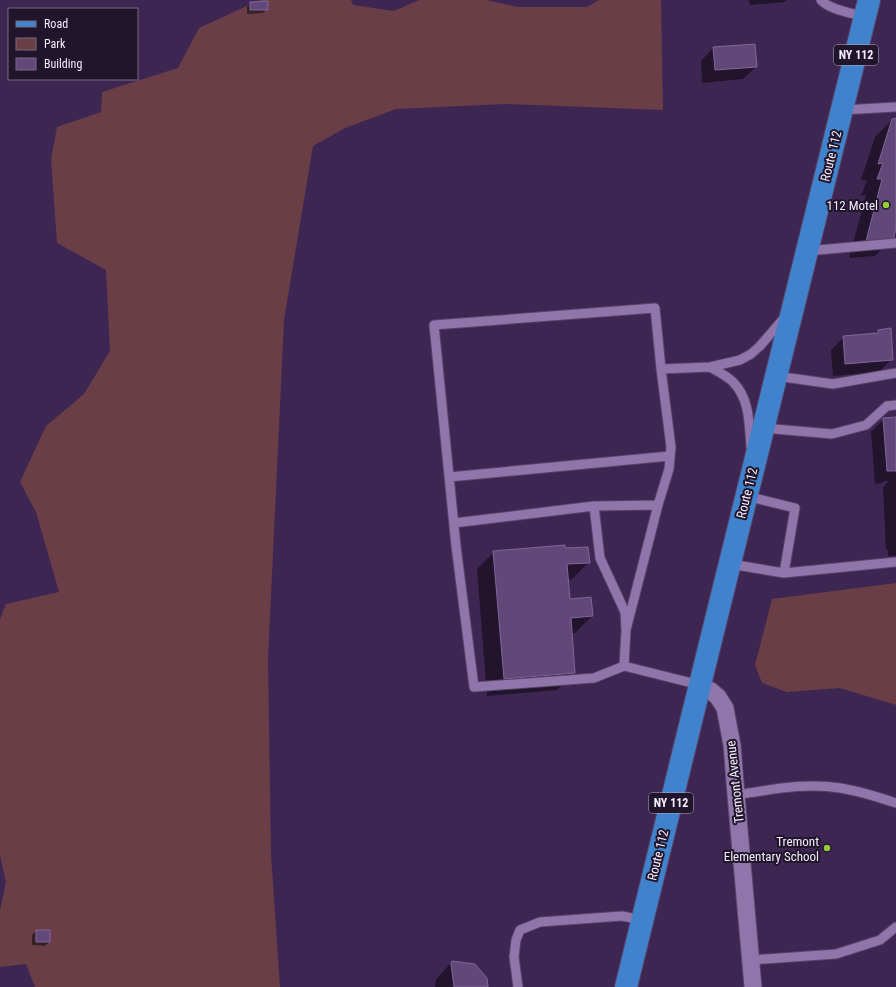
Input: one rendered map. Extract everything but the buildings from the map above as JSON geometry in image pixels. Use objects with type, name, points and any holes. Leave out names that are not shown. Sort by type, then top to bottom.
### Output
[{"type":"main road","name":"Route 112","points":[[626,987],[867,8]]},
{"type":"street","name":"Tremont Avenue","points":[[700,685],[718,697],[725,708],[732,745],[752,987]]},
{"type":"lane","points":[[821,0],[825,4],[847,12],[867,8]]},
{"type":"lane","points":[[842,110],[896,107]]},
{"type":"lane","points":[[807,251],[896,243]]},
{"type":"lane","points":[[626,630],[658,505],[669,469],[671,447],[655,308],[434,325],[454,523],[474,687],[594,678],[624,666],[700,685]]},
{"type":"lane","points":[[661,369],[710,367],[740,360],[752,354],[793,309]]},
{"type":"lane","points":[[710,367],[733,381],[746,402],[754,466]]},
{"type":"lane","points":[[776,376],[833,384],[896,373]]},
{"type":"lane","points":[[763,428],[832,434],[866,425],[887,406],[896,405]]},
{"type":"lane","points":[[449,477],[670,456]]},
{"type":"lane","points":[[746,496],[795,508],[784,573]]},
{"type":"lane","points":[[454,523],[594,506],[658,505]]},
{"type":"lane","points":[[594,506],[600,558],[625,612],[626,630],[624,666]]},
{"type":"lane","points":[[730,564],[784,573],[896,562]]},
{"type":"lane","points":[[736,795],[797,786],[840,787],[863,792],[896,803]]},
{"type":"lane","points":[[518,987],[514,957],[516,940],[520,930],[540,922],[622,916],[642,920]]},
{"type":"lane","points":[[750,960],[836,954],[880,940],[896,927]]},
{"type":"green space","points":[[260,0],[351,0],[353,5],[394,11],[419,0],[486,0],[518,7],[587,7],[599,0],[661,0],[663,110],[505,104],[396,109],[345,128],[313,146],[284,320],[268,659],[271,855],[280,987],[35,987],[26,964],[0,967],[0,910],[6,882],[0,856],[0,619],[6,604],[59,592],[36,512],[20,482],[46,426],[84,394],[110,351],[106,270],[57,243],[51,159],[57,127],[101,112],[102,92],[178,68],[199,28]]},
{"type":"green space","points":[[896,583],[896,705],[840,688],[787,692],[762,683],[755,665],[772,599]]},
{"type":"place","name":"112 Motel","points":[[886,205]]},
{"type":"place","name":"Tremont Elementary School","points":[[827,848]]}]
